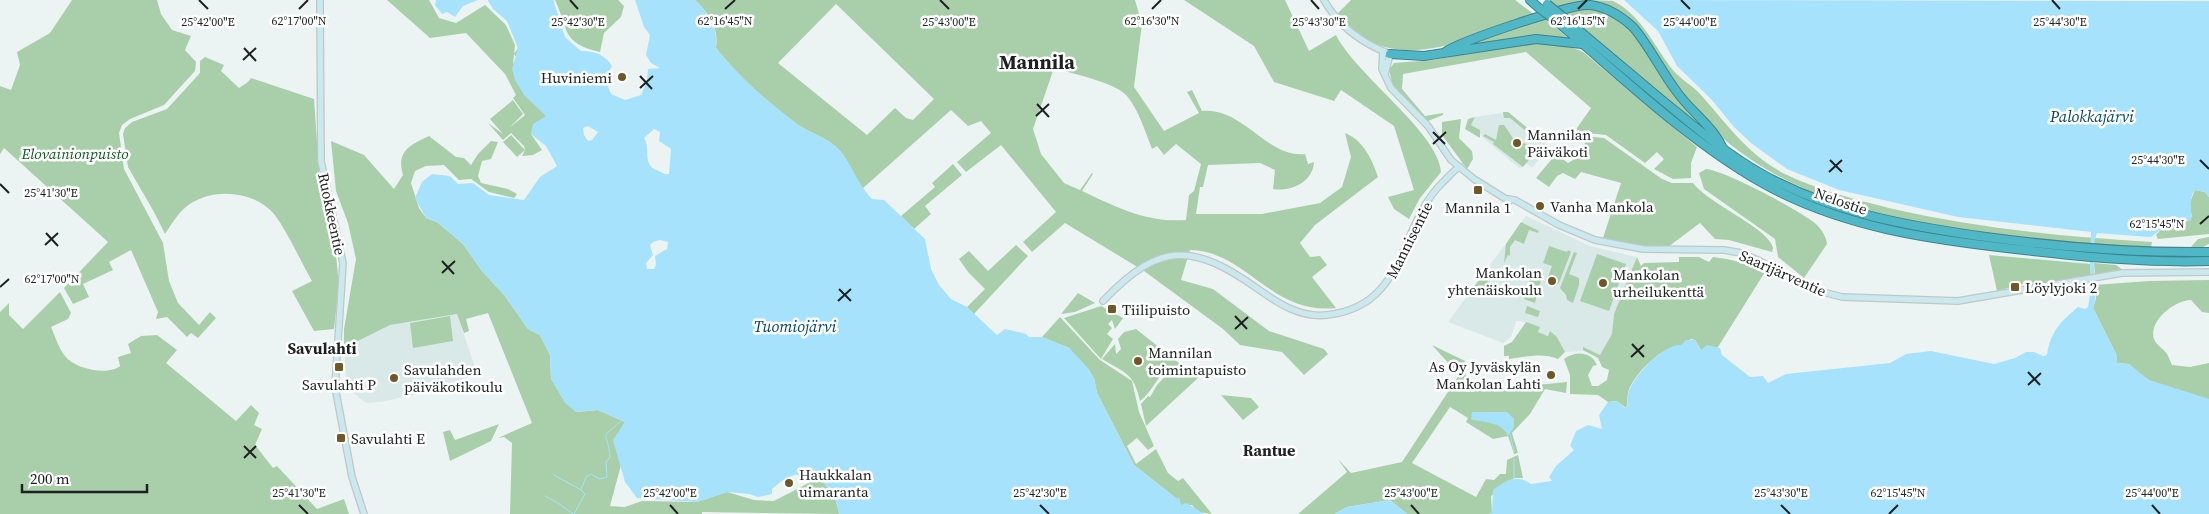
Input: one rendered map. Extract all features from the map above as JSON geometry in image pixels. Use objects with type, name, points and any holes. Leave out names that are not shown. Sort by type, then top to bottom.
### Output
[{"type":"highway","name":"Nelostie","points":[[1530,0],[1543,4],[1563,17],[1724,149],[1763,174],[1802,194],[1846,210],[1897,223],[1967,235],[2091,251],[2096,258],[2209,261]]},
{"type":"highway","name":"Nelostie","points":[[1543,4],[1554,20],[1709,148],[1746,174],[1794,199],[1838,216],[1892,231],[1980,245],[2091,251],[2209,252]]},
{"type":"highway","points":[[1445,52],[1564,8],[1589,5],[1606,9],[1624,18],[1633,27],[1677,92],[1698,118],[1718,138],[1724,149]]},
{"type":"highway","points":[[1386,53],[1424,56],[1524,39],[1546,38],[1582,44]]},
{"type":"main road","name":"Ruokkeentie","points":[[320,0],[321,161],[343,264],[335,387],[352,477],[364,514]]},
{"type":"main road","points":[[1324,0],[1346,29],[1364,42],[1386,53]]},
{"type":"main road","name":"Saarijärventie","points":[[1386,53],[1384,74],[1391,88],[1428,126],[1451,160],[1474,179],[1508,199],[1513,204],[1520,205],[1578,234],[1606,243],[1643,249],[1724,250],[1740,253],[1760,261],[1808,288],[1842,297],[1958,300],[2138,272],[2209,272]]},
{"type":"main road","name":"Mannisentie","points":[[1103,300],[1122,281],[1147,263],[1171,256],[1183,255],[1221,264],[1283,306],[1295,311],[1320,316],[1349,311],[1378,294],[1388,282],[1426,201],[1458,165]]},
{"type":"shaded area","name":"Mannilan Päiväkoti","points":[[1508,112],[1549,146],[1532,168],[1526,163],[1520,169],[1482,137],[1479,130],[1471,125],[1475,117]]},
{"type":"shaded area","name":"Mankolan yhtenäiskoulu","points":[[1526,216],[1590,246],[1637,257],[1614,314],[1612,334],[1599,357],[1584,351],[1565,352],[1557,337],[1550,332],[1549,336],[1538,332],[1539,327],[1520,321],[1516,321],[1511,337],[1503,343],[1448,322]]},
{"type":"shaded area","points":[[457,314],[476,370],[474,375],[426,392],[381,402],[366,403],[347,388],[344,348],[390,325]]},
{"type":"green space","name":"Elovainionpuisto","points":[[72,0],[157,0],[161,14],[172,30],[191,36],[185,50],[196,62],[195,71],[164,105],[130,119],[122,125],[119,133],[124,169],[163,243],[169,281],[178,303],[199,325],[210,312],[216,318],[198,338],[191,333],[187,337],[167,317],[156,319],[158,312],[131,250],[109,262],[113,270],[83,284],[89,297],[73,304],[64,288],[108,242],[4,148],[0,154],[0,86],[11,90],[20,65],[17,52],[50,33]]},
{"type":"green space","points":[[387,0],[429,0],[439,18],[456,23],[485,5],[506,25],[515,45],[514,54],[518,48],[510,27],[505,18],[488,0],[553,0],[562,28],[547,116],[531,134],[542,150],[533,155],[522,156],[525,150],[524,146],[511,133],[503,140],[488,123],[503,134],[490,119],[513,100],[523,114],[509,128],[525,115],[513,98],[516,95],[505,74],[466,33],[430,38]],"holes":[[[514,54],[517,58],[513,64]]]},
{"type":"green space","points":[[555,0],[618,0],[624,6],[621,17],[604,33],[600,52],[572,40]]},
{"type":"green space","points":[[695,0],[1135,0],[1142,24],[1134,87],[1164,131],[1199,113],[1187,92],[1192,90],[1202,111],[1217,112],[1230,117],[1279,148],[1291,153],[1305,154],[1308,164],[1314,162],[1310,175],[1305,180],[1294,187],[1280,190],[1273,189],[1275,170],[1260,163],[1208,165],[1203,187],[1200,187],[1196,214],[1262,214],[1320,203],[1342,187],[1351,157],[1345,133],[1357,140],[1370,157],[1378,177],[1315,225],[1300,243],[1310,257],[1320,256],[1327,265],[1312,277],[1336,308],[1313,308],[1293,302],[1276,293],[1228,260],[1210,253],[1190,250],[1181,280],[1213,289],[1269,331],[1324,349],[1328,354],[1304,375],[1282,352],[1240,345],[1223,329],[1144,271],[1065,223],[1032,252],[1023,242],[1056,212],[1001,145],[966,172],[957,162],[991,133],[981,121],[968,126],[951,110],[862,189],[847,160],[836,147],[799,125],[782,112],[752,87],[725,59],[716,48],[717,40],[712,21]],"holes":[[[836,4],[934,99],[913,120],[906,118],[895,108],[867,135],[778,63]],[[1054,68],[1093,79],[1121,91],[1135,108],[1152,149],[1157,146],[1164,155],[1176,144],[1201,164],[1194,191],[1189,195],[1186,220],[1158,219],[1132,213],[1082,191],[1092,173],[1080,190],[1064,183],[1041,154],[1033,129]]]},
{"type":"green space","points":[[1184,0],[1285,0],[1309,51],[1336,35],[1346,51],[1427,140],[1437,157],[1441,172],[1420,198],[1409,219],[1394,209],[1388,197],[1414,190],[1394,126],[1341,90],[1334,101],[1274,82],[1254,46]]},
{"type":"green space","points":[[1351,0],[1515,0],[1535,15],[1458,42],[1432,48],[1406,50],[1381,46],[1358,34],[1337,14]]},
{"type":"green space","points":[[1549,0],[1613,1],[1623,7],[1639,22],[1675,73],[1700,94],[1749,148],[1772,166],[1798,180],[1849,198],[1922,215],[2020,231],[2152,242],[2151,248],[1981,234],[1922,224],[1865,211],[1811,191],[1761,166],[1717,133],[1685,98],[1664,70],[1638,29],[1628,22],[1589,5],[1575,4],[1557,7]]},
{"type":"green space","points":[[1589,7],[1606,11],[1627,24],[1713,136],[1561,11]]},
{"type":"green space","points":[[1544,17],[1570,40],[1536,36],[1450,51]]},
{"type":"green space","points":[[1534,42],[1566,45],[1583,52],[1697,147],[1691,163],[1691,178],[1673,179],[1654,169],[1664,159],[1657,152],[1645,163],[1606,135],[1577,132],[1577,128],[1591,108],[1526,52],[1403,74],[1402,89],[1425,116],[1443,113],[1443,115],[1428,121],[1393,86],[1389,70],[1394,63],[1433,60]]},
{"type":"green space","points":[[205,57],[224,65],[221,71],[239,88],[251,78],[314,99],[320,184],[334,235],[339,285],[334,329],[314,331],[292,291],[312,281],[283,228],[274,214],[265,206],[244,196],[219,194],[207,196],[183,210],[165,234],[128,167],[123,134],[125,128],[132,122],[167,109],[200,73],[200,61]]},
{"type":"green space","points":[[1503,112],[1508,112],[1542,140],[1540,143],[1510,118],[1504,118]]},
{"type":"green space","points":[[1475,117],[1471,125],[1480,130],[1480,138],[1465,129],[1468,119]]},
{"type":"green space","points":[[1461,119],[1459,138],[1472,151],[1473,159],[1467,169],[1442,135],[1442,122]]},
{"type":"green space","points":[[1499,125],[1504,125],[1517,144],[1520,142],[1539,148],[1523,167],[1493,144],[1494,142],[1483,136],[1485,134],[1496,140]]},
{"type":"green space","points":[[511,135],[525,150],[517,157],[503,142]]},
{"type":"green space","points":[[429,136],[456,157],[464,158],[471,165],[478,154],[491,141],[498,142],[491,159],[482,161],[478,176],[481,183],[508,189],[517,194],[514,198],[489,192],[471,179],[459,180],[444,165],[426,166],[415,171],[411,183],[419,208],[426,218],[437,222],[463,244],[482,271],[505,296],[528,329],[540,335],[550,355],[551,379],[576,412],[598,410],[625,422],[614,440],[621,465],[610,506],[625,507],[642,501],[697,502],[727,492],[754,500],[774,501],[818,478],[832,494],[837,503],[839,514],[702,512],[702,514],[510,514],[512,443],[504,437],[498,438],[532,423],[488,313],[466,319],[469,331],[464,333],[457,314],[390,325],[344,348],[344,329],[356,259],[348,223],[336,191],[331,141],[364,155],[394,189],[403,175],[401,160],[403,154],[411,146]]},
{"type":"green space","points":[[1583,136],[1604,138],[1662,179],[1672,183],[1693,183],[1701,191],[1761,233],[1769,241],[1773,248],[1772,252],[1729,240],[1715,239],[1700,223],[1668,247],[1633,245],[1603,238],[1621,183],[1581,172],[1575,179],[1563,173],[1557,176],[1549,187],[1536,178],[1556,154],[1568,163],[1573,160],[1585,145]]},
{"type":"green space","points":[[953,164],[962,175],[925,206],[931,214],[914,229],[901,216],[935,187],[932,183]]},
{"type":"green space","points":[[1706,169],[1729,176],[1762,192],[1795,210],[1818,226],[1825,236],[1827,244],[1804,278],[1778,257],[1775,239],[1704,189],[1699,173]]},
{"type":"green space","points":[[2195,190],[2205,192],[2209,197],[2209,234],[2158,239],[2156,235],[2167,224],[2178,219],[2187,221],[2192,216],[2189,205]]},
{"type":"green space","points":[[1521,222],[1539,231],[1538,233],[1529,230],[1524,244],[1515,240],[1510,247],[1510,256],[1508,255],[1504,263],[1506,244]]},
{"type":"green space","points":[[2209,237],[2209,244],[2201,248],[2190,248],[2198,239]]},
{"type":"green space","points":[[1016,245],[1028,256],[973,315],[967,307],[985,289],[968,272],[959,259],[969,251],[988,271]]},
{"type":"green space","points":[[1549,246],[1571,252],[1559,283],[1554,287],[1548,277],[1552,266],[1543,263]]},
{"type":"green space","points":[[1574,252],[1577,253],[1569,274],[1579,278],[1579,285],[1573,303],[1567,300],[1566,295],[1560,288]]},
{"type":"green space","name":"Mankolan urheilukenttä","points":[[1597,254],[1626,264],[1609,311],[1580,301]]},
{"type":"green space","points":[[1989,255],[2090,264],[2091,276],[2030,285],[2023,284],[1997,291]]},
{"type":"green space","points":[[1637,257],[1641,266],[1644,263],[1679,262],[1679,257],[1699,257],[1709,262],[1713,257],[1739,262],[1765,272],[1718,347],[1701,350],[1695,340],[1691,339],[1681,346],[1666,350],[1641,371],[1630,386],[1626,408],[1617,401],[1608,402],[1598,395],[1570,394],[1570,375],[1564,359],[1568,356],[1582,354],[1594,360],[1597,365],[1593,366],[1588,375],[1592,386],[1598,386],[1607,380],[1609,370],[1602,367],[1598,358],[1583,350],[1583,347],[1600,355],[1612,334],[1614,314]]},
{"type":"green space","points":[[2094,263],[2116,265],[2123,270],[2095,275]]},
{"type":"green space","points":[[1489,268],[1488,285],[1474,298],[1467,295]]},
{"type":"green space","points":[[1532,270],[1542,276],[1535,303],[1524,299],[1530,280],[1537,281],[1537,279],[1530,276]]},
{"type":"green space","points":[[2209,280],[2209,313],[2202,312],[2191,300],[2185,301],[2164,313],[2155,325],[2153,332],[2155,341],[2167,354],[2172,365],[2190,367],[2209,363],[2209,417],[2188,417],[2129,364],[2116,363],[2117,356],[2093,308],[2096,298],[2094,285],[2149,281]]},
{"type":"green space","points":[[60,292],[71,313],[68,319],[51,327],[61,350],[70,361],[92,370],[115,369],[120,366],[118,357],[131,353],[128,344],[141,336],[157,335],[177,350],[166,363],[236,421],[251,405],[259,413],[254,425],[262,429],[255,445],[273,468],[277,466],[317,509],[344,499],[349,514],[0,514],[0,312],[9,303],[9,315],[23,329]]},
{"type":"green space","points":[[1078,293],[1095,303],[1075,312],[1061,314]]},
{"type":"green space","points":[[1101,306],[1123,318],[1115,329],[1112,320],[1108,324],[1112,328],[1107,334],[1113,339],[1101,359],[1064,318]]},
{"type":"green space","points":[[1527,306],[1540,311],[1538,317],[1525,313]]},
{"type":"green space","points":[[450,316],[453,341],[413,348],[410,323]]},
{"type":"green space","points":[[1060,317],[1100,360],[1132,381],[1139,412],[1154,446],[1148,450],[1137,438],[1127,446],[1136,464],[1156,449],[1168,473],[1178,481],[1183,478],[1212,514],[1198,512],[1192,505],[1181,505],[1177,499],[1134,465],[1097,393],[1094,378],[1069,348],[1042,337]]},
{"type":"green space","points":[[1526,322],[1540,327],[1538,332],[1548,336],[1550,331],[1557,337],[1565,352],[1558,359],[1540,355],[1509,359],[1509,356],[1504,356],[1504,346],[1512,342]]},
{"type":"green space","points":[[1136,329],[1198,378],[1146,426],[1141,404],[1148,396],[1150,397],[1157,385],[1170,371],[1167,368],[1140,401],[1138,392],[1131,379],[1123,371],[1102,359],[1115,344],[1116,354],[1121,349],[1118,339],[1124,332]]},
{"type":"green space","points":[[1432,345],[1465,361],[1466,392],[1567,382],[1566,393],[1545,389],[1530,414],[1512,433],[1518,453],[1514,454],[1508,436],[1493,439],[1466,422],[1468,418],[1450,407],[1412,463],[1476,497],[1486,479],[1494,480],[1500,474],[1506,474],[1507,460],[1518,455],[1523,478],[1514,478],[1491,496],[1492,513],[1489,514],[1407,514],[1390,500],[1347,507],[1334,514],[1298,514],[1347,472],[1338,459],[1351,473],[1402,462],[1459,375]]},
{"type":"green space","points":[[1221,395],[1251,398],[1259,407],[1243,420]]},
{"type":"green space","points":[[499,424],[491,441],[450,461],[443,432],[450,430],[455,440]]},
{"type":"water","points":[[436,0],[478,0],[463,6],[455,17],[447,12],[442,14],[435,5]]},
{"type":"water","name":"Tuomiojärvi","points":[[488,0],[553,0],[565,37],[581,51],[599,54],[609,62],[612,66],[608,77],[609,90],[611,94],[625,100],[641,95],[647,81],[648,69],[660,68],[651,63],[646,55],[650,35],[644,27],[635,0],[695,0],[712,21],[716,34],[716,48],[734,69],[793,121],[836,147],[872,199],[884,200],[925,239],[931,269],[939,285],[951,299],[967,307],[997,335],[1005,329],[1026,334],[1029,337],[1042,337],[1069,348],[1088,368],[1094,378],[1097,393],[1134,465],[1177,499],[1179,497],[1181,505],[1186,503],[1204,514],[839,514],[835,498],[818,478],[806,482],[796,474],[783,480],[772,489],[772,494],[758,497],[749,494],[727,492],[697,502],[637,498],[625,482],[613,440],[625,422],[598,410],[576,412],[565,403],[551,379],[550,355],[540,335],[528,329],[505,296],[482,271],[463,244],[437,222],[426,218],[415,198],[422,182],[432,174],[450,176],[458,184],[473,183],[489,195],[524,200],[540,177],[557,166],[546,146],[531,134],[533,124],[546,116],[524,95],[515,80],[512,69],[518,48],[507,21],[493,9]],"holes":[[[588,126],[598,132],[592,140],[588,141],[584,135],[583,128]],[[654,129],[660,132],[659,141],[671,149],[669,174],[652,168],[648,161],[644,138]],[[660,240],[668,242],[667,249],[655,256],[656,265],[654,269],[647,269],[646,263],[653,255],[650,245]]]},
{"type":"water","name":"Palokkajärvi","points":[[1624,0],[2209,1],[2209,197],[2205,192],[2195,190],[2191,198],[2191,221],[2180,218],[2171,220],[2150,237],[2097,233],[2093,251],[2096,290],[2093,308],[2117,356],[2117,363],[2129,364],[2149,380],[2209,399],[2209,514],[1489,514],[1492,513],[1493,490],[1503,483],[1512,479],[1521,479],[1531,484],[1552,481],[1549,477],[1556,466],[1574,450],[1570,446],[1576,431],[1588,425],[1602,429],[1599,415],[1608,402],[1617,401],[1625,408],[1627,407],[1629,391],[1643,369],[1658,355],[1674,346],[1681,345],[1686,340],[1695,340],[1701,350],[1707,345],[1720,348],[1722,355],[1750,377],[1763,376],[1768,383],[1786,374],[1890,363],[1906,354],[1931,351],[1994,364],[2015,358],[2026,352],[2034,352],[2043,356],[2047,355],[2054,333],[2066,317],[2078,307],[2085,309],[2088,307],[2092,282],[2090,265],[2091,232],[1958,217],[1839,190],[1787,169],[1751,143],[1734,127],[1711,99],[1677,66],[1658,31]]},
{"type":"water","points":[[1472,412],[1507,412],[1514,419],[1514,427],[1508,436],[1497,425],[1471,419]]},
{"type":"water","points":[[1390,500],[1407,514],[1334,514],[1347,507]]},
{"type":"waterway","points":[[574,514],[585,494],[581,490],[586,477],[591,474],[600,479],[607,477],[606,462],[610,457],[606,434],[621,421]]},
{"type":"waterway","points":[[1510,434],[1514,452]]},
{"type":"waterway","points":[[1514,459],[1514,478]]},
{"type":"waterway","points":[[554,475],[581,490]]},
{"type":"waterway","points":[[545,496],[573,514]]},
{"type":"place","name":"Huviniemi","points":[[622,77]]},
{"type":"place","name":"Mannilan Päiväkoti","points":[[1517,143]]},
{"type":"place","name":"Mannila 1","points":[[1478,190]]},
{"type":"place","name":"Vanha Mankola","points":[[1540,206]]},
{"type":"place","name":"Mankolan yhtenäiskoulu","points":[[1552,281]]},
{"type":"place","name":"Mankolan urheilukenttä","points":[[1603,283]]},
{"type":"place","name":"Löylyjoki 2","points":[[2015,287]]},
{"type":"place","name":"Tiilipuisto","points":[[1112,309]]},
{"type":"place","name":"Mannilan toimintapuisto","points":[[1138,361]]},
{"type":"place","name":"Savulahti P","points":[[339,367]]},
{"type":"place","name":"As Oy Jyväskylän Mankolan Lahti","points":[[1551,375]]},
{"type":"place","name":"Savulahden päiväkotikoulu","points":[[394,378]]},
{"type":"place","name":"Savulahti E","points":[[341,438]]},
{"type":"place","name":"Haukkalan uimaranta","points":[[789,483]]},
{"type":"district","name":"Mannila","points":[[1037,62]]},
{"type":"district","name":"Savulahti","points":[[322,348]]},
{"type":"district","name":"Rantue","points":[[1269,450]]}]
